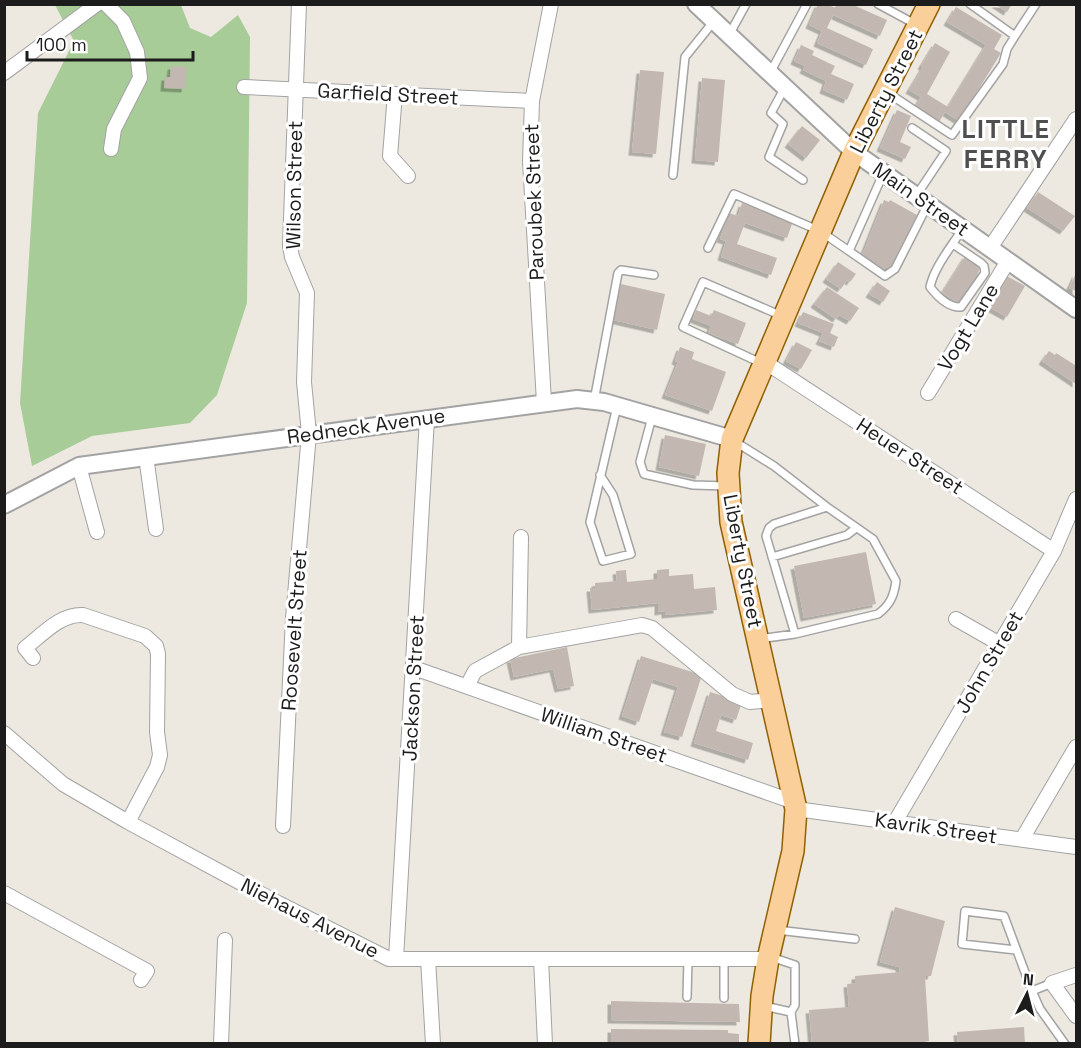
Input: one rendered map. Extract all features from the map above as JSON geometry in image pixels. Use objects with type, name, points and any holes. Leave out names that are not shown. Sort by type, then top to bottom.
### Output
[{"type":"main road","name":"Liberty Street","points":[[759,1044],[761,1005],[768,958],[791,862],[795,805],[731,522],[728,486],[732,439],[854,152],[929,4]]},
{"type":"street","points":[[4,74],[97,4]]},
{"type":"street","points":[[106,4],[123,21],[137,52],[140,78],[114,129],[111,149]]},
{"type":"street","name":"Wilson Street","points":[[299,4],[290,246],[292,257],[307,293],[304,382],[309,434]]},
{"type":"street","name":"Paroubek Street","points":[[544,402],[530,161],[532,101],[551,4]]},
{"type":"street","name":"Main Street","points":[[696,4],[854,152],[1077,309]]},
{"type":"street","name":"Garfield Street","points":[[244,87],[532,101]]},
{"type":"street","points":[[395,94],[390,156],[408,176]]},
{"type":"street","points":[[990,248],[1077,119]]},
{"type":"street","name":"Vogt Lane","points":[[928,393],[1008,261]]},
{"type":"street","name":"Heuer Street","points":[[764,363],[1054,551]]},
{"type":"street","name":"Redneck Avenue","points":[[4,505],[79,466],[577,399],[617,406],[732,439]]},
{"type":"street","name":"Jackson Street","points":[[396,959],[428,418]]},
{"type":"street","name":"Roosevelt Street","points":[[283,826],[293,618],[309,434]]},
{"type":"street","points":[[146,456],[156,529]]},
{"type":"street","points":[[79,466],[97,532]]},
{"type":"street","name":"John Street","points":[[895,822],[1054,551],[1077,499]]},
{"type":"street","points":[[519,647],[521,537]]},
{"type":"street","points":[[33,658],[25,648],[64,617],[74,614],[145,636],[156,646],[158,654],[157,732],[160,755],[157,767],[128,822]]},
{"type":"street","points":[[956,619],[1000,644]]},
{"type":"street","points":[[467,686],[475,671],[519,647],[642,625],[652,628],[732,694],[750,702],[771,700]]},
{"type":"street","name":"William Street","points":[[414,668],[795,805]]},
{"type":"street","name":"Niehaus Avenue","points":[[4,733],[63,784],[278,903],[389,959],[768,958]]},
{"type":"street","points":[[1022,839],[1077,747]]},
{"type":"street","name":"Kavrik Street","points":[[795,805],[895,822],[1077,847]]},
{"type":"street","points":[[4,893],[147,971],[141,980]]},
{"type":"street","points":[[221,1044],[225,940]]},
{"type":"street","points":[[428,959],[433,1044]]},
{"type":"street","points":[[541,959],[545,1044]]},
{"type":"street","points":[[1077,975],[1052,983],[1077,1016]]},
{"type":"lane","points":[[729,35],[746,4]]},
{"type":"lane","points":[[770,73],[807,4]]},
{"type":"lane","points":[[878,4],[918,26]]},
{"type":"lane","points":[[970,4],[1015,36]]},
{"type":"lane","points":[[885,91],[952,135],[1003,64],[1007,49],[1036,4]]},
{"type":"lane","points":[[673,175],[685,57],[714,21]]},
{"type":"lane","points":[[785,87],[771,113],[783,124],[769,157],[803,180]]},
{"type":"lane","points":[[708,248],[734,194],[820,231],[885,276],[895,269],[922,200],[946,151],[912,128]]},
{"type":"lane","points":[[849,252],[884,173]]},
{"type":"lane","points":[[953,244],[981,263],[985,273],[961,307],[956,307],[935,294],[930,287],[931,280],[953,244],[963,228]]},
{"type":"lane","points":[[594,401],[618,273],[621,270],[654,275]]},
{"type":"lane","points":[[764,363],[683,327],[703,282],[784,317]]},
{"type":"lane","points":[[600,475],[613,495],[631,554],[603,561],[590,522],[600,475],[617,406]]},
{"type":"lane","points":[[652,417],[640,462],[644,474],[693,485],[728,486]]},
{"type":"lane","points":[[732,439],[774,466],[827,507],[873,538],[896,581],[891,601],[878,615],[795,634],[757,639]]},
{"type":"lane","points":[[795,634],[766,536],[769,528],[774,524],[827,507]]},
{"type":"lane","points":[[772,557],[847,535],[856,528]]},
{"type":"lane","points":[[1016,950],[962,944],[965,911],[1004,916],[1032,991],[1041,1009],[1065,1044]]},
{"type":"lane","points":[[774,930],[855,939]]},
{"type":"lane","points":[[768,958],[795,965],[795,1005],[791,1012],[795,1044]]},
{"type":"lane","points":[[687,997],[688,959]]},
{"type":"lane","points":[[724,959],[724,998]]},
{"type":"lane","points":[[1032,991],[1052,983]]},
{"type":"lane","points":[[761,1005],[791,1012]]},
{"type":"green space","points":[[55,5],[181,5],[190,28],[211,37],[238,15],[250,37],[247,303],[217,395],[190,423],[92,436],[32,466],[20,403],[38,113],[74,41]]},
{"type":"building","points":[[818,4],[827,4],[835,8],[836,4],[851,4],[887,20],[880,36],[833,15],[827,28],[873,49],[866,65],[817,43],[822,31],[809,25]]},
{"type":"building","points":[[995,4],[1012,4],[1007,12]]},
{"type":"building","points":[[956,7],[1002,35],[994,49],[1001,53],[959,121],[945,112],[939,122],[915,107],[921,97],[909,90],[935,43],[950,52],[927,94],[948,107],[986,45],[947,22]]},
{"type":"building","points":[[801,45],[814,51],[812,55],[835,66],[831,74],[854,84],[847,100],[823,90],[826,81],[803,70],[805,66],[794,61]]},
{"type":"building","points":[[171,66],[187,67],[185,89],[164,88],[165,77],[170,77]]},
{"type":"building","points":[[640,70],[664,72],[656,154],[632,152]]},
{"type":"building","points":[[702,78],[725,80],[718,162],[695,160]]},
{"type":"building","points":[[897,110],[911,116],[900,142],[911,147],[905,159],[880,148]]},
{"type":"building","points":[[802,126],[820,140],[806,158],[788,144]]},
{"type":"building","points":[[1038,192],[1075,216],[1063,231],[1027,208]]},
{"type":"building","points":[[884,200],[889,202],[890,200],[917,215],[892,266],[882,269],[861,258]]},
{"type":"building","points":[[742,203],[793,221],[787,238],[745,223],[737,244],[777,258],[771,275],[721,257],[726,241],[720,239],[729,213],[738,216]]},
{"type":"building","points":[[966,255],[981,264],[977,277],[959,303],[942,293]]},
{"type":"building","points":[[838,262],[856,274],[850,282],[847,280],[841,289],[826,279]]},
{"type":"building","points":[[1076,273],[1076,291],[1069,288]]},
{"type":"building","points":[[1005,275],[1025,286],[1007,317],[987,306]]},
{"type":"building","points":[[877,282],[890,291],[883,302],[869,294]]},
{"type":"building","points":[[621,284],[665,294],[657,330],[613,320]]},
{"type":"building","points":[[827,287],[859,308],[850,321],[839,315],[836,319],[814,304]]},
{"type":"building","points":[[696,310],[711,316],[714,310],[746,323],[738,344],[708,333],[711,326],[693,319]]},
{"type":"building","points":[[803,312],[834,324],[830,333],[838,337],[834,347],[819,341],[823,333],[798,323]]},
{"type":"building","points":[[796,342],[812,350],[801,369],[786,361]]},
{"type":"building","points":[[680,347],[694,352],[692,359],[726,372],[712,411],[665,395],[678,362],[675,361]]},
{"type":"building","points":[[1049,351],[1075,365],[1076,363],[1076,384],[1042,361]]},
{"type":"building","points":[[665,435],[706,444],[699,476],[659,467]]},
{"type":"building","points":[[866,552],[876,604],[804,618],[794,566]]},
{"type":"building","points":[[669,569],[669,576],[693,574],[694,589],[715,587],[717,610],[665,615],[665,611],[658,612],[658,603],[592,610],[590,588],[595,588],[595,583],[617,581],[616,571],[626,570],[627,582],[657,579],[657,570]]},
{"type":"building","points":[[567,647],[574,686],[558,689],[553,669],[514,677],[510,659]]},
{"type":"building","points":[[641,656],[702,675],[682,737],[664,732],[678,687],[653,679],[639,722],[622,716]]},
{"type":"building","points":[[710,692],[742,702],[736,720],[721,715],[716,731],[753,743],[748,760],[694,743]]},
{"type":"building","points":[[895,907],[945,921],[931,976],[925,976],[929,1041],[912,1044],[812,1044],[809,1010],[849,1007],[847,984],[855,983],[855,976],[900,972],[899,967],[880,962]]},
{"type":"building","points":[[611,1001],[739,1004],[740,1022],[611,1020]]},
{"type":"building","points":[[1024,1027],[1025,1044],[958,1044],[957,1032]]},
{"type":"building","points":[[611,1029],[728,1030],[728,1033],[739,1034],[739,1044],[611,1044]]},
{"type":"district","name":"LITTLE FERRY","points":[[1006,144]]}]
